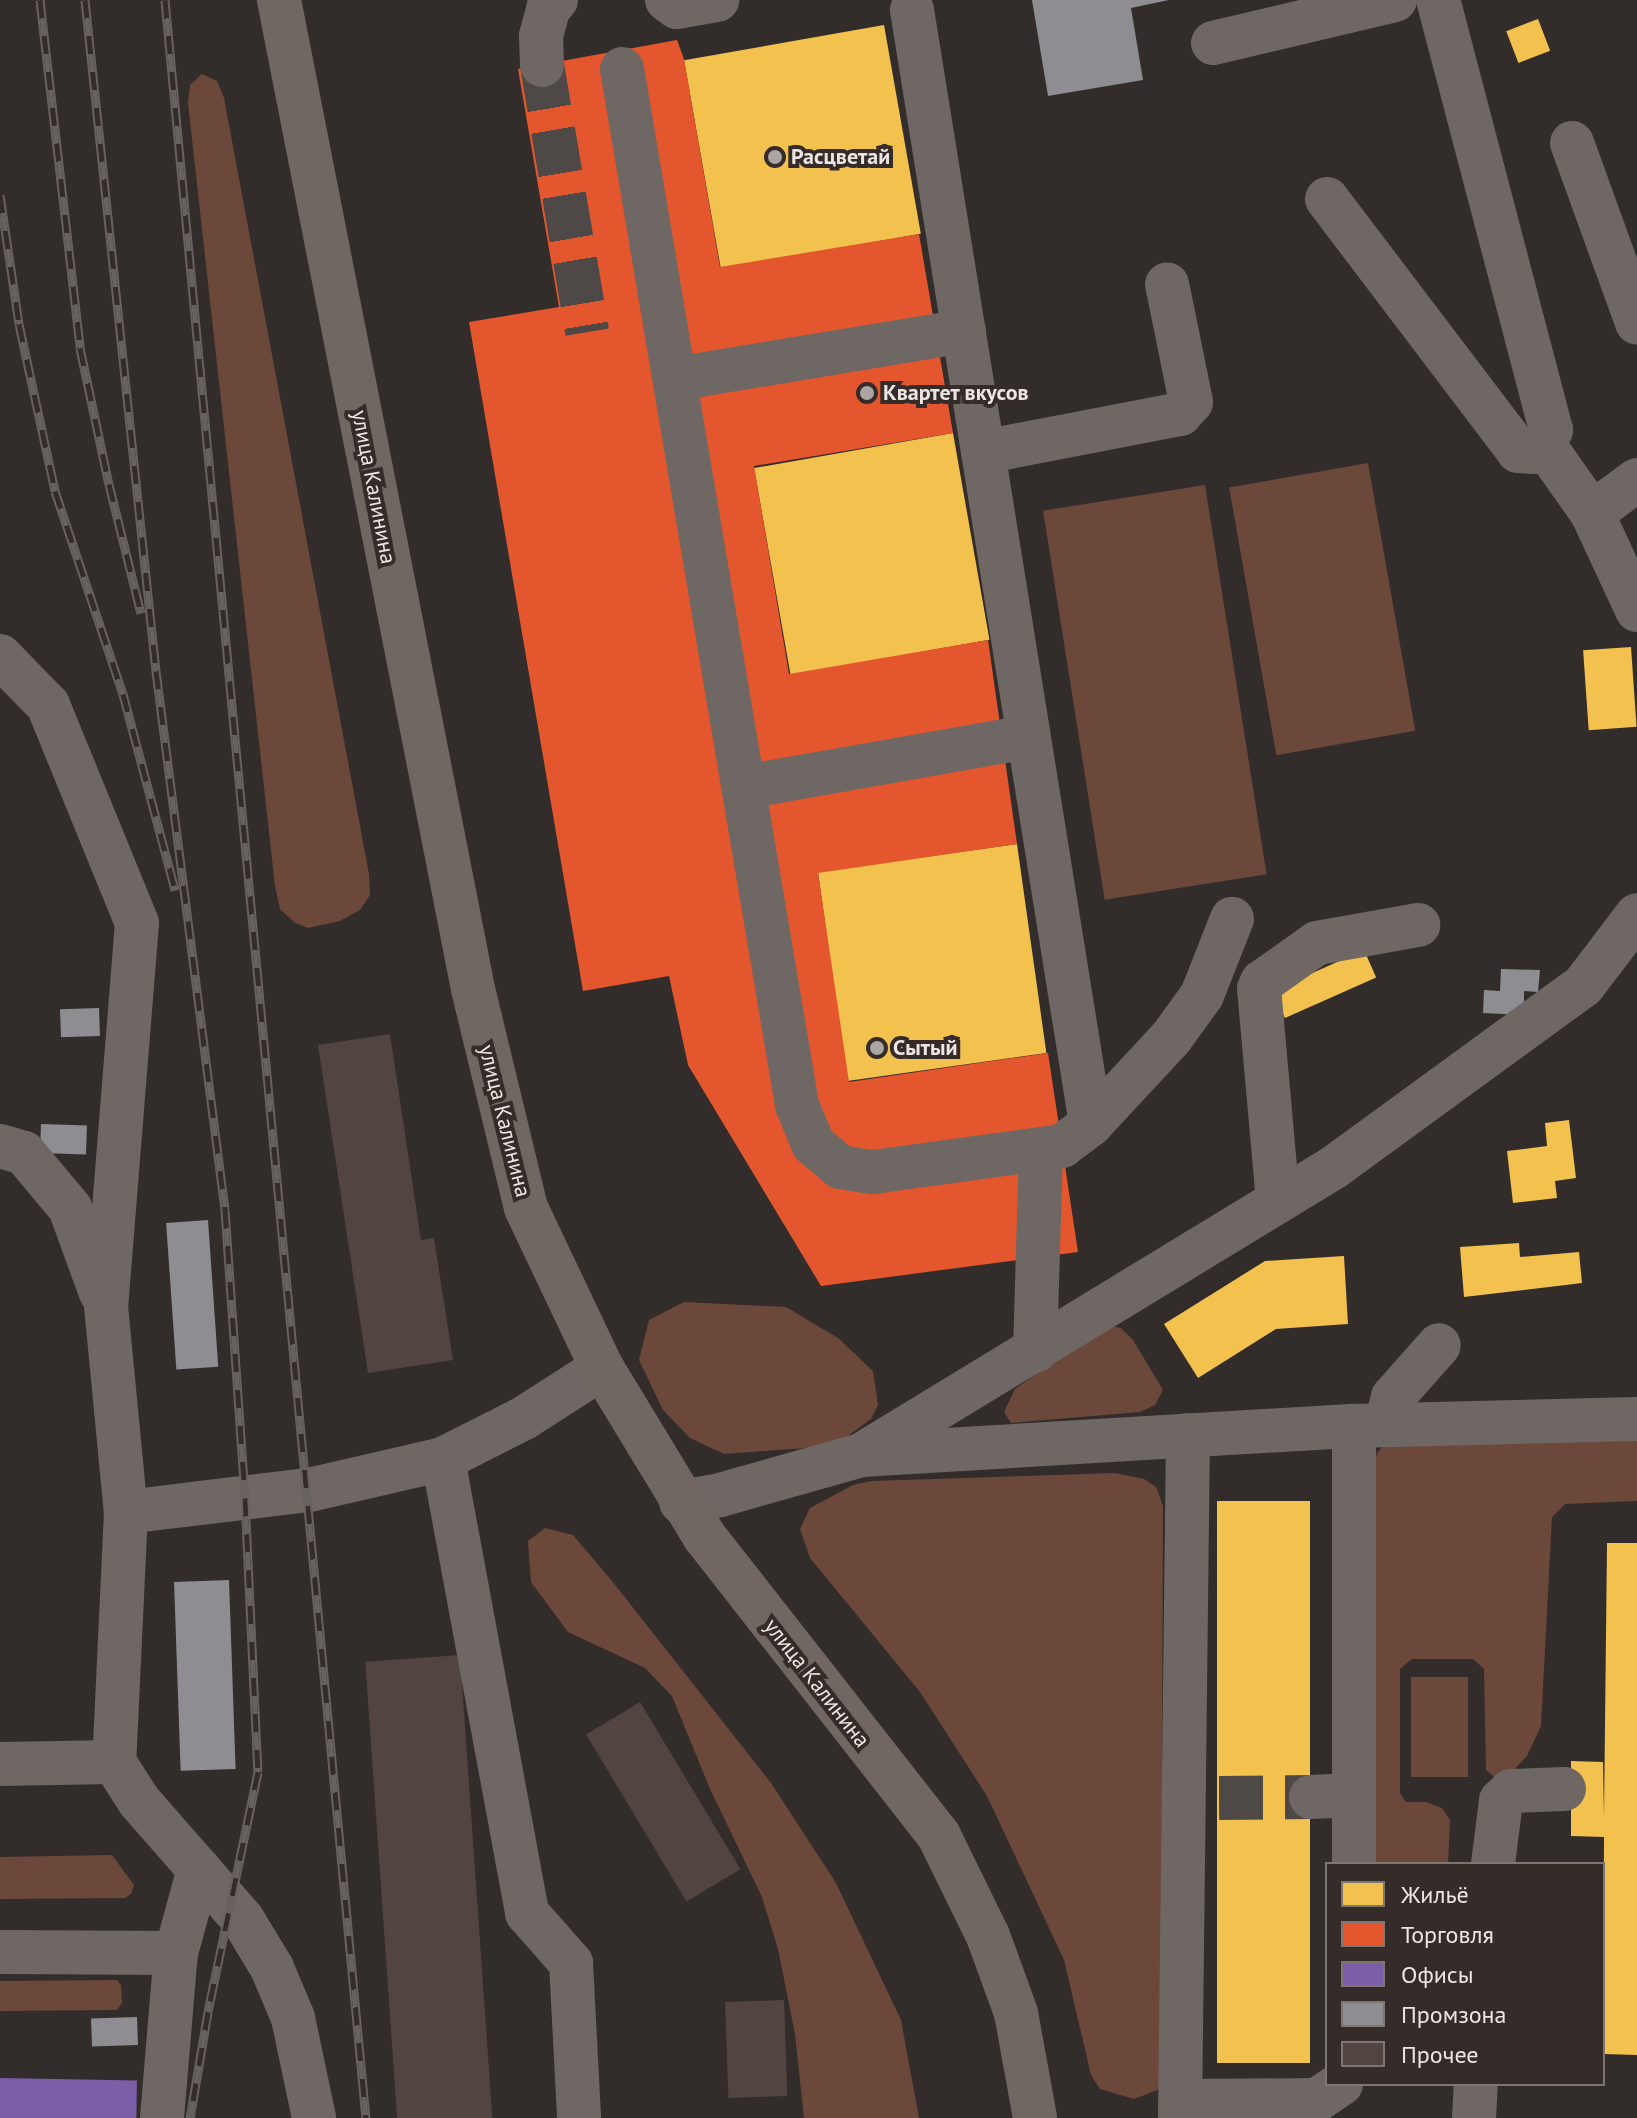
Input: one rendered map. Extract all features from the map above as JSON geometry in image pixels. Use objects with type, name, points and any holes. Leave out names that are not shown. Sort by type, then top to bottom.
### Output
[{"type":"main road","name":"улица Калинина","points":[[279,0],[473,989],[526,1208],[602,1368],[681,1502],[822,1691],[939,1836],[988,1936],[1016,2013],[1035,2118]]},
{"type":"street","points":[[542,65],[541,36],[548,9],[556,0]]},
{"type":"street","points":[[667,0],[677,7],[717,0]]},
{"type":"street","points":[[1213,43],[1395,0]]},
{"type":"street","points":[[1327,199],[1518,451],[1533,452],[1544,445],[1551,430],[1438,0]]},
{"type":"street","points":[[912,10],[1091,1124]]},
{"type":"street","points":[[622,69],[797,1105],[813,1144],[840,1167],[873,1172],[1062,1146],[1091,1124],[1171,1038],[1202,995],[1232,919]]},
{"type":"street","points":[[1572,143],[1637,323]]},
{"type":"street","points":[[983,452],[1180,414],[1191,402],[1167,284]]},
{"type":"street","points":[[675,379],[964,331]]},
{"type":"street","points":[[1544,445],[1592,513],[1637,610]]},
{"type":"street","points":[[1592,513],[1637,480]]},
{"type":"street","points":[[0,656],[48,705],[137,923],[106,1306],[126,1512],[114,1762],[139,1801],[243,1920],[272,1968],[293,2018],[314,2118]]},
{"type":"street","points":[[744,787],[1028,737]]},
{"type":"street","points":[[861,1455],[1278,1201],[1424,1105],[1583,986],[1637,915]]},
{"type":"street","points":[[1278,1201],[1259,989],[1262,982],[1317,943],[1418,925]]},
{"type":"street","points":[[0,1146],[24,1153],[70,1208],[106,1306]]},
{"type":"street","points":[[1035,1351],[1041,1149]]},
{"type":"street","points":[[1353,1862],[1332,1796],[1370,1425],[1439,1345]]},
{"type":"street","points":[[126,1512],[309,1490],[443,1459],[524,1418],[602,1368]]},
{"type":"street","points":[[681,1502],[720,1495],[861,1455],[1370,1425],[1637,1419]]},
{"type":"street","points":[[1188,1435],[1201,1799],[1180,2110],[1317,2100],[1338,2086]]},
{"type":"street","points":[[443,1459],[527,1913],[571,1963],[579,2118]]},
{"type":"street","points":[[0,1764],[114,1762]]},
{"type":"street","points":[[1493,1862],[1501,1801],[1511,1791],[1564,1789]]},
{"type":"street","points":[[162,2118],[176,1953],[199,1869]]},
{"type":"street","points":[[0,1952],[176,1953]]},
{"type":"street","points":[[1474,2118],[1476,2086]]},
{"type":"shaded area","points":[[202,74],[217,81],[224,98],[369,874],[370,895],[360,910],[340,921],[308,928],[295,923],[280,909],[275,886],[188,103],[190,85]]},
{"type":"shaded area","points":[[1368,463],[1415,731],[1276,755],[1229,487]]},
{"type":"shaded area","points":[[1205,485],[1267,874],[1105,900],[1043,511]]},
{"type":"shaded area","points":[[684,1302],[786,1307],[838,1338],[873,1371],[878,1405],[871,1419],[845,1438],[819,1447],[724,1454],[690,1438],[663,1410],[639,1360],[649,1320]]},
{"type":"shaded area","points":[[1106,1325],[1121,1328],[1133,1340],[1163,1390],[1155,1405],[1140,1412],[1011,1423],[1004,1412],[1015,1389]]},
{"type":"shaded area","points":[[1637,1433],[1637,1501],[1565,1504],[1552,1517],[1541,1726],[1527,1756],[1511,1773],[1496,1778],[1486,1770],[1484,1669],[1473,1659],[1412,1659],[1400,1669],[1400,1793],[1406,1802],[1426,1802],[1442,1808],[1450,1820],[1448,1862],[1374,1862],[1372,1476],[1377,1453],[1387,1442]]},
{"type":"shaded area","points":[[1115,1473],[1144,1479],[1156,1487],[1163,1506],[1161,2073],[1160,2089],[1134,2099],[1100,2089],[1091,2075],[1064,1960],[987,1796],[920,1692],[810,1558],[800,1529],[810,1508],[853,1485],[871,1481]]},
{"type":"shaded area","points":[[545,1528],[573,1535],[612,1581],[771,1783],[836,1883],[901,2020],[919,2118],[804,2118],[795,2034],[778,1949],[762,1897],[710,1789],[672,1696],[645,1668],[568,1632],[531,1582],[528,1541]]},
{"type":"shaded area","points":[[1411,1677],[1468,1677],[1468,1777],[1411,1777]]},
{"type":"shaded area","points":[[112,1855],[134,1885],[131,1894],[125,1898],[0,1899],[0,1857]]},
{"type":"shaded area","points":[[117,1980],[121,1985],[122,2003],[117,2010],[0,2011],[0,1981]]},
{"type":"building: Жильё","points":[[1538,19],[1550,51],[1518,63],[1506,31]]},
{"type":"building: Жильё","points":[[884,25],[921,234],[721,269],[684,60]]},
{"type":"building: Жильё","points":[[953,433],[989,640],[791,675],[754,468]]},
{"type":"building: Жильё","points":[[1631,647],[1637,727],[1589,730],[1583,650]]},
{"type":"building: Жильё","points":[[1017,844],[1046,1053],[847,1081],[818,872]]},
{"type":"building: Жильё","points":[[1364,950],[1376,977],[1285,1018],[1273,991]]},
{"type":"building: Жильё","points":[[1569,1120],[1576,1178],[1555,1181],[1557,1198],[1513,1203],[1507,1151],[1547,1146],[1545,1123]]},
{"type":"building: Жильё","points":[[1519,1243],[1520,1257],[1579,1252],[1582,1283],[1464,1297],[1460,1247]]},
{"type":"building: Жильё","points":[[1344,1256],[1348,1324],[1276,1329],[1198,1378],[1164,1324],[1265,1261]]},
{"type":"building: Жильё","points":[[1217,1501],[1310,1501],[1310,2063],[1217,2063]]},
{"type":"building: Жильё","points":[[1607,1543],[1637,1543],[1637,2055],[1605,2054],[1604,1837],[1571,1836],[1571,1761],[1603,1762],[1604,1817]]},
{"type":"building: Торговля","points":[[677,40],[684,59],[720,267],[919,234],[953,433],[754,466],[789,674],[988,640],[1017,844],[818,873],[849,1082],[1048,1053],[1078,1252],[821,1286],[688,1065],[669,976],[583,991],[469,322],[559,307],[518,69]]},
{"type":"building: Офисы","points":[[0,2078],[137,2080],[136,2118],[0,2118]]},
{"type":"building: Промзона","points":[[1032,0],[1169,0],[1131,8],[1143,80],[1048,96]]},
{"type":"building: Промзона","points":[[1501,969],[1540,970],[1538,992],[1524,991],[1524,1015],[1483,1013],[1484,990],[1500,991]]},
{"type":"building: Промзона","points":[[99,1008],[100,1036],[61,1037],[60,1009]]},
{"type":"building: Промзона","points":[[41,1124],[87,1126],[86,1155],[40,1153]]},
{"type":"building: Промзона","points":[[208,1220],[218,1367],[176,1370],[166,1223]]},
{"type":"building: Промзона","points":[[229,1580],[236,1769],[181,1771],[174,1582]]},
{"type":"building: Промзона","points":[[137,2017],[138,2045],[92,2047],[91,2019]]},
{"type":"building: Прочее","points":[[390,1034],[421,1240],[434,1238],[453,1360],[368,1373],[318,1045]]},
{"type":"building: Прочее","points":[[460,1655],[492,2118],[397,2118],[365,1662]]},
{"type":"building: Прочее","points":[[640,1702],[740,1869],[686,1902],[586,1734]]},
{"type":"building: Прочее","points":[[784,2000],[787,2096],[728,2098],[725,2002]]},
{"type":"tunnel","points":[[542,65],[587,332]]},
{"type":"tunnel","points":[[1219,1798],[1311,1797]]},
{"type":"railway","points":[[40,0],[80,348],[141,613]]},
{"type":"railway","points":[[85,0],[156,671],[225,1210],[245,1498],[258,1772],[208,2012],[190,2118]]},
{"type":"railway","points":[[165,0],[366,2118]]},
{"type":"railway","points":[[0,195],[19,324],[55,491],[123,694],[175,890]]},
{"type":"place","name":"Расцветай","points":[[775,157]]},
{"type":"place","name":"Квартет вкусов","points":[[867,393]]},
{"type":"place","name":"Сытый","points":[[877,1048]]}]
